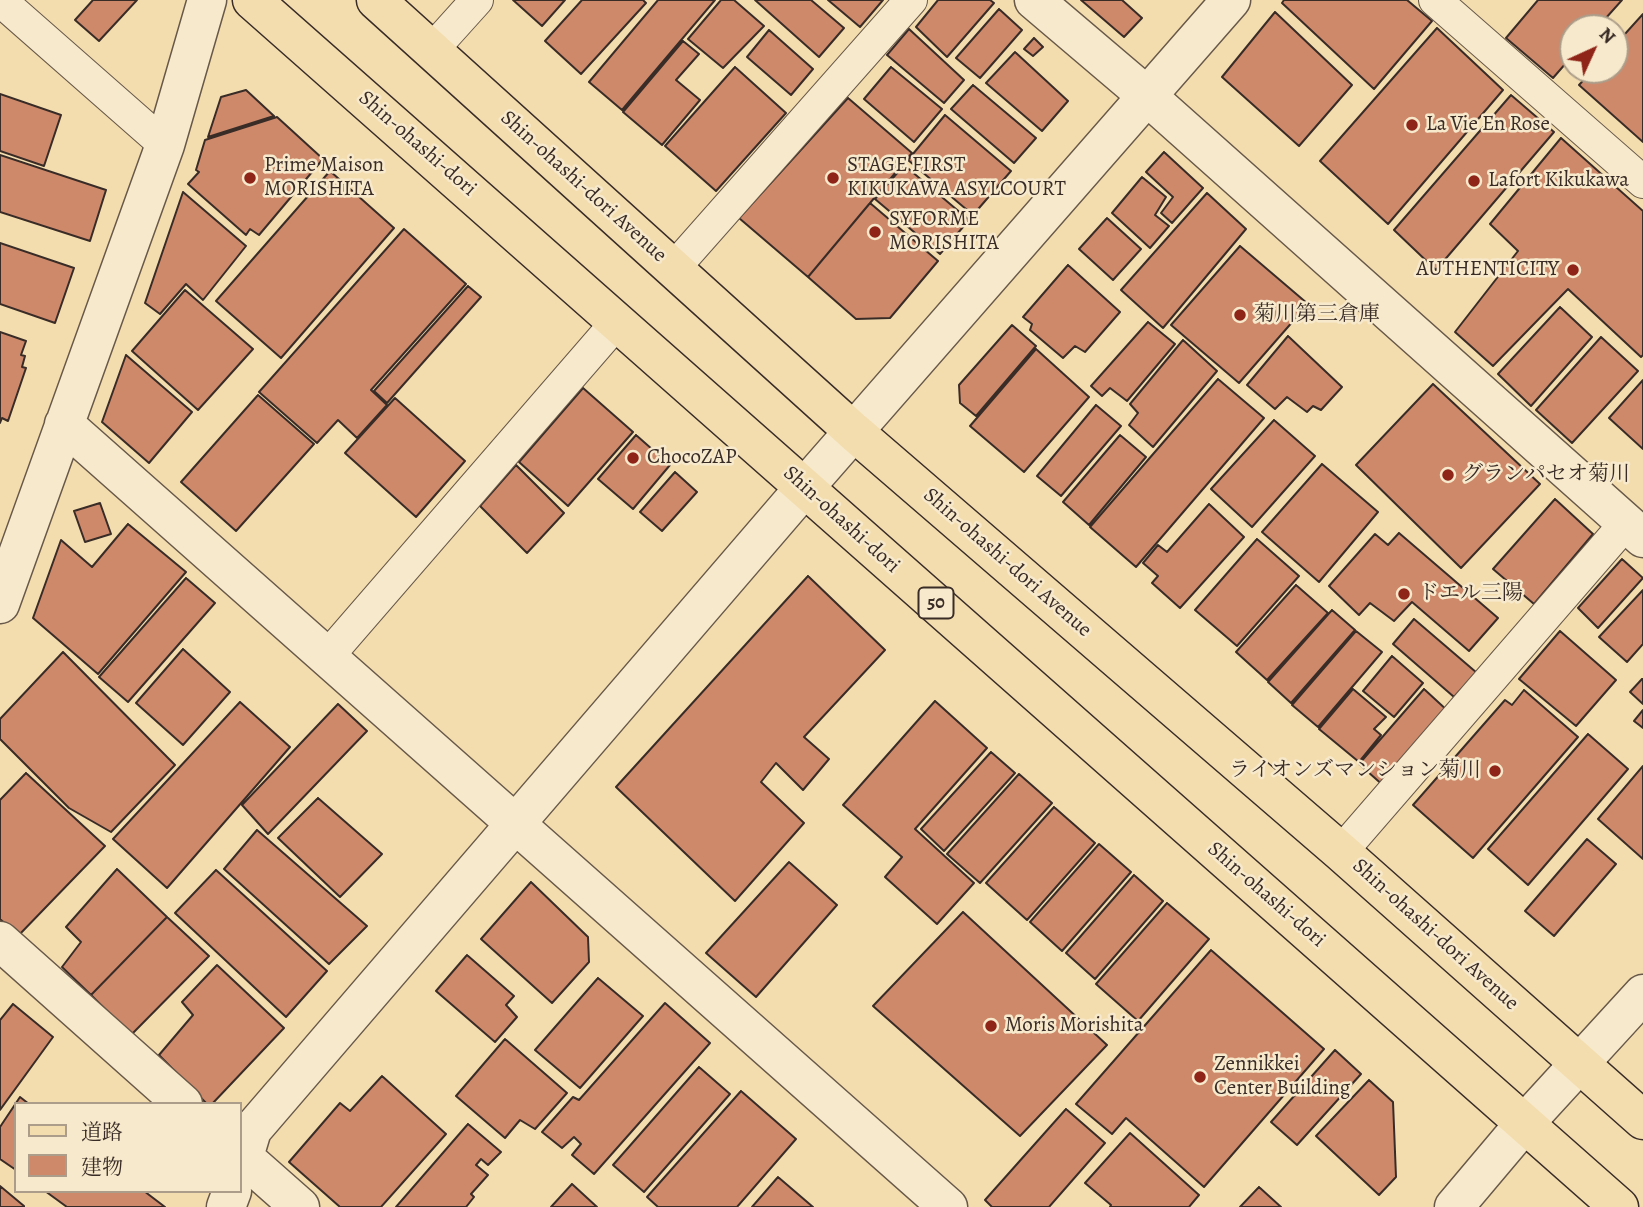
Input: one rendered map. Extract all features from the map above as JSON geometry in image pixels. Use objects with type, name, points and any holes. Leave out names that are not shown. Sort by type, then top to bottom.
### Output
[{"type":"main road","name":"Shin-ohashi-dori","points":[[253,0],[1619,1207]]},
{"type":"main road","name":"Shin-ohashi-dori Avenue","points":[[376,0],[853,431],[1341,852],[1643,1120]]},
{"type":"street","points":[[0,604],[165,145],[207,0]]},
{"type":"street","points":[[1034,0],[1147,96],[1635,531]]},
{"type":"street","points":[[242,1159],[252,1130],[853,431],[1231,0]]},
{"type":"street","points":[[64,424],[948,1207]]},
{"type":"street","points":[[0,941],[181,1102]]},
{"type":"street","points":[[1454,1207],[1524,1124],[1643,994]]},
{"type":"street","points":[[242,1170],[300,1207]]},
{"type":"lane","points":[[1,0],[165,145]]},
{"type":"lane","points":[[432,50],[477,0]]},
{"type":"lane","points":[[674,268],[911,0]]},
{"type":"lane","points":[[1435,0],[1643,182]]},
{"type":"lane","points":[[327,657],[618,321]]},
{"type":"lane","points":[[1341,852],[1635,531]]},
{"type":"building","points":[[93,0],[137,0],[99,41],[75,20]]},
{"type":"building","points":[[513,0],[565,0],[542,26]]},
{"type":"building","points":[[582,0],[643,0],[646,3],[581,74],[545,41]]},
{"type":"building","points":[[658,0],[715,0],[622,110],[589,82]]},
{"type":"building","points":[[721,0],[734,0],[764,26],[723,68],[688,39]]},
{"type":"building","points":[[755,0],[811,0],[844,28],[819,57]]},
{"type":"building","points":[[828,0],[883,0],[860,27]]},
{"type":"building","points":[[938,0],[990,0],[994,3],[947,57],[916,27]]},
{"type":"building","points":[[1081,0],[1122,0],[1142,18],[1124,37]]},
{"type":"building","points":[[1284,0],[1407,0],[1432,21],[1374,89],[1282,3]]},
{"type":"building","points":[[1538,0],[1622,0],[1610,14],[1559,14],[1559,71],[1553,78],[1506,38]]},
{"type":"building","points":[[999,9],[1022,30],[980,78],[956,58]]},
{"type":"building","points":[[1275,12],[1352,85],[1299,146],[1222,77]]},
{"type":"building","points":[[1643,14],[1643,142],[1579,85],[1629,84],[1629,30]]},
{"type":"building","name":"La Vie En Rose","points":[[1437,28],[1503,90],[1388,224],[1320,161]]},
{"type":"building","points":[[909,29],[964,80],[944,103],[887,55]]},
{"type":"building","points":[[769,30],[813,69],[791,95],[747,57]]},
{"type":"building","points":[[1034,38],[1043,47],[1033,56],[1024,49]]},
{"type":"building","points":[[683,41],[699,54],[676,80],[700,100],[662,145],[623,112]]},
{"type":"building","points":[[1015,52],[1068,101],[1042,131],[986,83]]},
{"type":"building","points":[[735,67],[786,113],[716,191],[665,146]]},
{"type":"building","points":[[891,67],[942,109],[914,142],[864,99]]},
{"type":"building","points":[[973,85],[1036,138],[1014,163],[951,109]]},
{"type":"building","points":[[246,90],[274,116],[208,137],[221,97]]},
{"type":"building","points":[[0,94],[61,115],[44,166],[0,151]]},
{"type":"building","name":"Lafort Kikukawa","points":[[1511,95],[1554,132],[1436,270],[1394,230]]},
{"type":"building","name":"STAGE FIRST KIKUKAWA ASYLCOURT","points":[[848,98],[912,153],[808,277],[739,218]]},
{"type":"building","points":[[945,115],[1011,171],[973,215],[908,160]]},
{"type":"building","name":"Prime Maison MORISHITA","points":[[277,117],[323,159],[259,235],[250,229],[246,235],[188,184],[199,172],[196,170],[205,140]]},
{"type":"building","name":"AUTHENTICITY","points":[[1561,138],[1643,211],[1643,355],[1641,357],[1568,289],[1493,366],[1455,332],[1518,251],[1490,224]]},
{"type":"building","points":[[1164,152],[1203,188],[1172,223],[1161,213],[1173,197],[1146,172]]},
{"type":"building","points":[[0,155],[106,190],[90,241],[0,212]]},
{"type":"building","points":[[904,165],[969,220],[940,254],[875,199]]},
{"type":"building","points":[[330,171],[394,228],[281,358],[216,301]]},
{"type":"building","points":[[1142,177],[1166,197],[1155,215],[1169,226],[1150,248],[1112,213]]},
{"type":"building","points":[[183,192],[246,246],[203,300],[186,284],[160,314],[145,303]]},
{"type":"building","points":[[1207,193],[1246,229],[1163,328],[1121,290]]},
{"type":"building","name":"SYFORME MORISHITA","points":[[870,203],[938,261],[890,318],[856,319],[808,277]]},
{"type":"building","points":[[1107,218],[1141,249],[1113,280],[1079,249]]},
{"type":"building","points":[[404,229],[466,284],[371,390],[387,405],[357,438],[338,420],[317,443],[259,392]]},
{"type":"building","points":[[0,243],[74,268],[55,323],[0,304]]},
{"type":"building","name":"菊川第三倉庫","points":[[1240,246],[1308,304],[1239,383],[1171,325]]},
{"type":"building","points":[[1068,265],[1120,312],[1085,352],[1075,346],[1063,358],[1030,330],[1032,324],[1023,317]]},
{"type":"building","points":[[468,286],[481,297],[387,403],[374,391]]},
{"type":"building","points":[[185,290],[253,349],[198,410],[132,351]]},
{"type":"building","points":[[1560,307],[1592,337],[1531,406],[1498,374]]},
{"type":"building","points":[[1148,322],[1175,344],[1127,401],[1110,388],[1102,396],[1091,386]]},
{"type":"building","points":[[1012,325],[1036,346],[976,416],[960,403],[959,385]]},
{"type":"building","points":[[0,332],[26,341],[21,355],[25,356],[22,367],[26,368],[8,421],[2,418],[0,423]]},
{"type":"building","points":[[1288,336],[1342,387],[1321,410],[1313,406],[1307,412],[1287,397],[1275,409],[1247,385]]},
{"type":"building","points":[[1601,337],[1638,371],[1572,443],[1536,410]]},
{"type":"building","points":[[1183,340],[1217,371],[1153,447],[1129,425],[1138,413],[1130,404]]},
{"type":"building","points":[[1036,349],[1089,397],[1024,472],[970,426]]},
{"type":"building","points":[[126,355],[192,412],[149,463],[102,422]]},
{"type":"building","points":[[1218,379],[1264,418],[1136,567],[1090,527]]},
{"type":"building","points":[[1643,380],[1643,449],[1609,418]]},
{"type":"building","name":"グランパセオ菊川","points":[[1433,384],[1540,484],[1461,568],[1356,465]]},
{"type":"building","points":[[583,388],[633,432],[568,506],[519,462]]},
{"type":"building","points":[[258,395],[314,444],[236,531],[181,482]]},
{"type":"building","points":[[395,398],[465,461],[416,517],[345,453]]},
{"type":"building","points":[[1096,405],[1121,426],[1061,496],[1037,476]]},
{"type":"building","points":[[1274,420],[1315,456],[1252,527],[1211,489]]},
{"type":"building","points":[[636,435],[670,465],[633,509],[598,479]]},
{"type":"building","points":[[1120,435],[1146,457],[1089,525],[1063,502]]},
{"type":"building","points":[[1322,464],[1378,512],[1319,582],[1262,532]]},
{"type":"building","points":[[516,465],[564,513],[527,553],[480,506]]},
{"type":"building","points":[[675,472],[697,492],[662,531],[640,512]]},
{"type":"building","points":[[1555,499],[1593,534],[1534,604],[1493,569]]},
{"type":"building","points":[[100,503],[111,534],[85,542],[74,511]]},
{"type":"building","points":[[1209,504],[1244,537],[1180,608],[1152,583],[1158,576],[1143,563],[1158,545],[1167,552]]},
{"type":"building","points":[[128,524],[186,572],[98,674],[33,618],[61,540],[92,567]]},
{"type":"building","name":"ドエル三陽","points":[[1399,533],[1498,618],[1469,651],[1412,602],[1394,621],[1370,603],[1359,615],[1329,586],[1375,534],[1388,545]]},
{"type":"building","points":[[1257,539],[1299,576],[1237,646],[1195,610]]},
{"type":"building","points":[[1622,559],[1643,578],[1598,628],[1578,608]]},
{"type":"building","points":[[808,576],[885,650],[804,737],[829,759],[803,790],[776,763],[761,782],[804,823],[735,901],[616,787]]},
{"type":"building","points":[[186,578],[215,603],[128,702],[99,677]]},
{"type":"building","points":[[1296,585],[1328,613],[1267,680],[1236,652]]},
{"type":"building","points":[[1643,590],[1643,644],[1627,662],[1599,637]]},
{"type":"building","points":[[1332,610],[1355,630],[1291,703],[1268,682]]},
{"type":"building","points":[[1414,619],[1477,673],[1454,697],[1393,644]]},
{"type":"building","points":[[1356,631],[1382,652],[1318,727],[1292,705]]},
{"type":"building","points":[[1560,631],[1616,680],[1576,726],[1519,679]]},
{"type":"building","points":[[183,649],[230,692],[183,745],[136,703]]},
{"type":"building","points":[[63,652],[175,765],[111,832],[69,808],[0,739],[0,719]]},
{"type":"building","points":[[1392,656],[1423,683],[1394,717],[1363,691]]},
{"type":"building","points":[[1643,679],[1643,704],[1630,692]]},
{"type":"building","points":[[1353,689],[1386,717],[1374,729],[1381,735],[1359,762],[1319,729]]},
{"type":"building","points":[[1424,689],[1450,713],[1385,787],[1359,764]]},
{"type":"building","name":"ライオンズマンション菊川","points":[[1524,690],[1578,737],[1473,858],[1413,805],[1505,700],[1512,705]]},
{"type":"building","points":[[935,701],[987,748],[915,829],[974,883],[937,924],[885,877],[902,857],[843,805]]},
{"type":"building","points":[[240,702],[290,747],[167,888],[113,839]]},
{"type":"building","points":[[338,704],[367,731],[268,834],[242,805]]},
{"type":"building","points":[[1643,710],[1643,728],[1634,721]]},
{"type":"building","points":[[1588,734],[1628,769],[1528,885],[1488,849]]},
{"type":"building","points":[[991,752],[1015,773],[944,851],[921,829]]},
{"type":"building","points":[[1643,766],[1643,859],[1598,819]]},
{"type":"building","points":[[26,773],[105,846],[18,936],[0,919],[0,800]]},
{"type":"building","points":[[1019,774],[1052,803],[980,883],[947,854]]},
{"type":"building","points":[[318,798],[382,854],[340,897],[278,838]]},
{"type":"building","points":[[1054,807],[1095,843],[1027,920],[986,883]]},
{"type":"building","points":[[257,830],[367,926],[329,964],[224,869]]},
{"type":"building","points":[[1587,839],[1616,864],[1554,936],[1525,911]]},
{"type":"building","points":[[1099,844],[1131,872],[1062,951],[1030,922]]},
{"type":"building","points":[[789,862],[837,905],[756,997],[706,953]]},
{"type":"building","points":[[117,869],[167,917],[91,995],[62,967],[81,942],[66,927]]},
{"type":"building","points":[[216,870],[327,971],[286,1017],[175,913]]},
{"type":"building","points":[[1134,875],[1163,901],[1095,979],[1066,953]]},
{"type":"building","points":[[531,882],[588,937],[589,962],[552,1003],[481,939]]},
{"type":"building","points":[[1167,903],[1209,939],[1138,1021],[1096,984]]},
{"type":"building","name":"Moris Morishita","points":[[963,912],[1107,1045],[1020,1136],[873,1006]]},
{"type":"building","points":[[167,917],[209,956],[131,1035],[91,995]]},
{"type":"building","name":"Zennikkei Center Building","points":[[1211,950],[1324,1049],[1204,1187],[1126,1118],[1112,1134],[1076,1104]]},
{"type":"building","points":[[467,955],[514,996],[506,1005],[517,1017],[495,1042],[436,991]]},
{"type":"building","points":[[217,965],[284,1028],[214,1102],[205,1102],[159,1055],[193,1015],[182,1002]]},
{"type":"building","points":[[598,978],[643,1016],[580,1088],[535,1050]]},
{"type":"building","points":[[665,1003],[710,1043],[594,1174],[572,1155],[581,1144],[574,1137],[562,1148],[542,1132],[573,1097],[579,1100]]},
{"type":"building","points":[[13,1004],[53,1037],[0,1110],[0,1020]]},
{"type":"building","points":[[505,1039],[567,1093],[535,1129],[520,1120],[505,1138],[456,1096]]},
{"type":"building","points":[[1335,1050],[1361,1074],[1297,1145],[1271,1122]]},
{"type":"building","points":[[699,1067],[730,1094],[644,1192],[613,1165]]},
{"type":"building","points":[[382,1076],[446,1134],[381,1207],[340,1207],[289,1162],[340,1103],[350,1111]]},
{"type":"building","points":[[1369,1080],[1393,1102],[1396,1177],[1379,1195],[1316,1136]]},
{"type":"building","points":[[741,1091],[796,1139],[737,1207],[658,1207],[647,1197]]},
{"type":"building","points":[[14,1106],[14,1169],[0,1159],[0,1127]]},
{"type":"building","points":[[1066,1109],[1105,1143],[1049,1207],[992,1207],[985,1200]]},
{"type":"building","points":[[468,1124],[501,1152],[488,1165],[481,1159],[476,1165],[488,1175],[471,1194],[474,1197],[466,1207],[396,1207]]},
{"type":"building","points":[[1130,1133],[1199,1195],[1189,1207],[1110,1207],[1111,1205],[1085,1183]]},
{"type":"building","points":[[778,1177],[813,1207],[752,1207]]},
{"type":"building","points":[[572,1184],[597,1207],[551,1207]]},
{"type":"building","points":[[0,1186],[24,1206],[24,1207],[0,1207]]},
{"type":"building","points":[[1259,1187],[1281,1207],[1240,1207]]},
{"type":"building","points":[[48,1193],[147,1193],[165,1207],[67,1207]]},
{"type":"place","name":"La Vie En Rose","points":[[1412,125]]},
{"type":"place","name":"Prime Maison MORISHITA","points":[[250,178]]},
{"type":"place","name":"STAGE FIRST KIKUKAWA ASYLCOURT","points":[[833,178]]},
{"type":"place","name":"Lafort Kikukawa","points":[[1474,181]]},
{"type":"place","name":"SYFORME MORISHITA","points":[[875,232]]},
{"type":"place","name":"AUTHENTICITY","points":[[1573,270]]},
{"type":"place","name":"菊川第三倉庫","points":[[1240,315]]},
{"type":"place","name":"ChocoZAP","points":[[633,458]]},
{"type":"place","name":"グランパセオ菊川","points":[[1448,475]]},
{"type":"place","name":"ドエル三陽","points":[[1404,594]]},
{"type":"place","name":"ライオンズマンション菊川","points":[[1495,771]]},
{"type":"place","name":"Moris Morishita","points":[[991,1026]]},
{"type":"place","name":"Zennikkei Center Building","points":[[1200,1077]]}]
